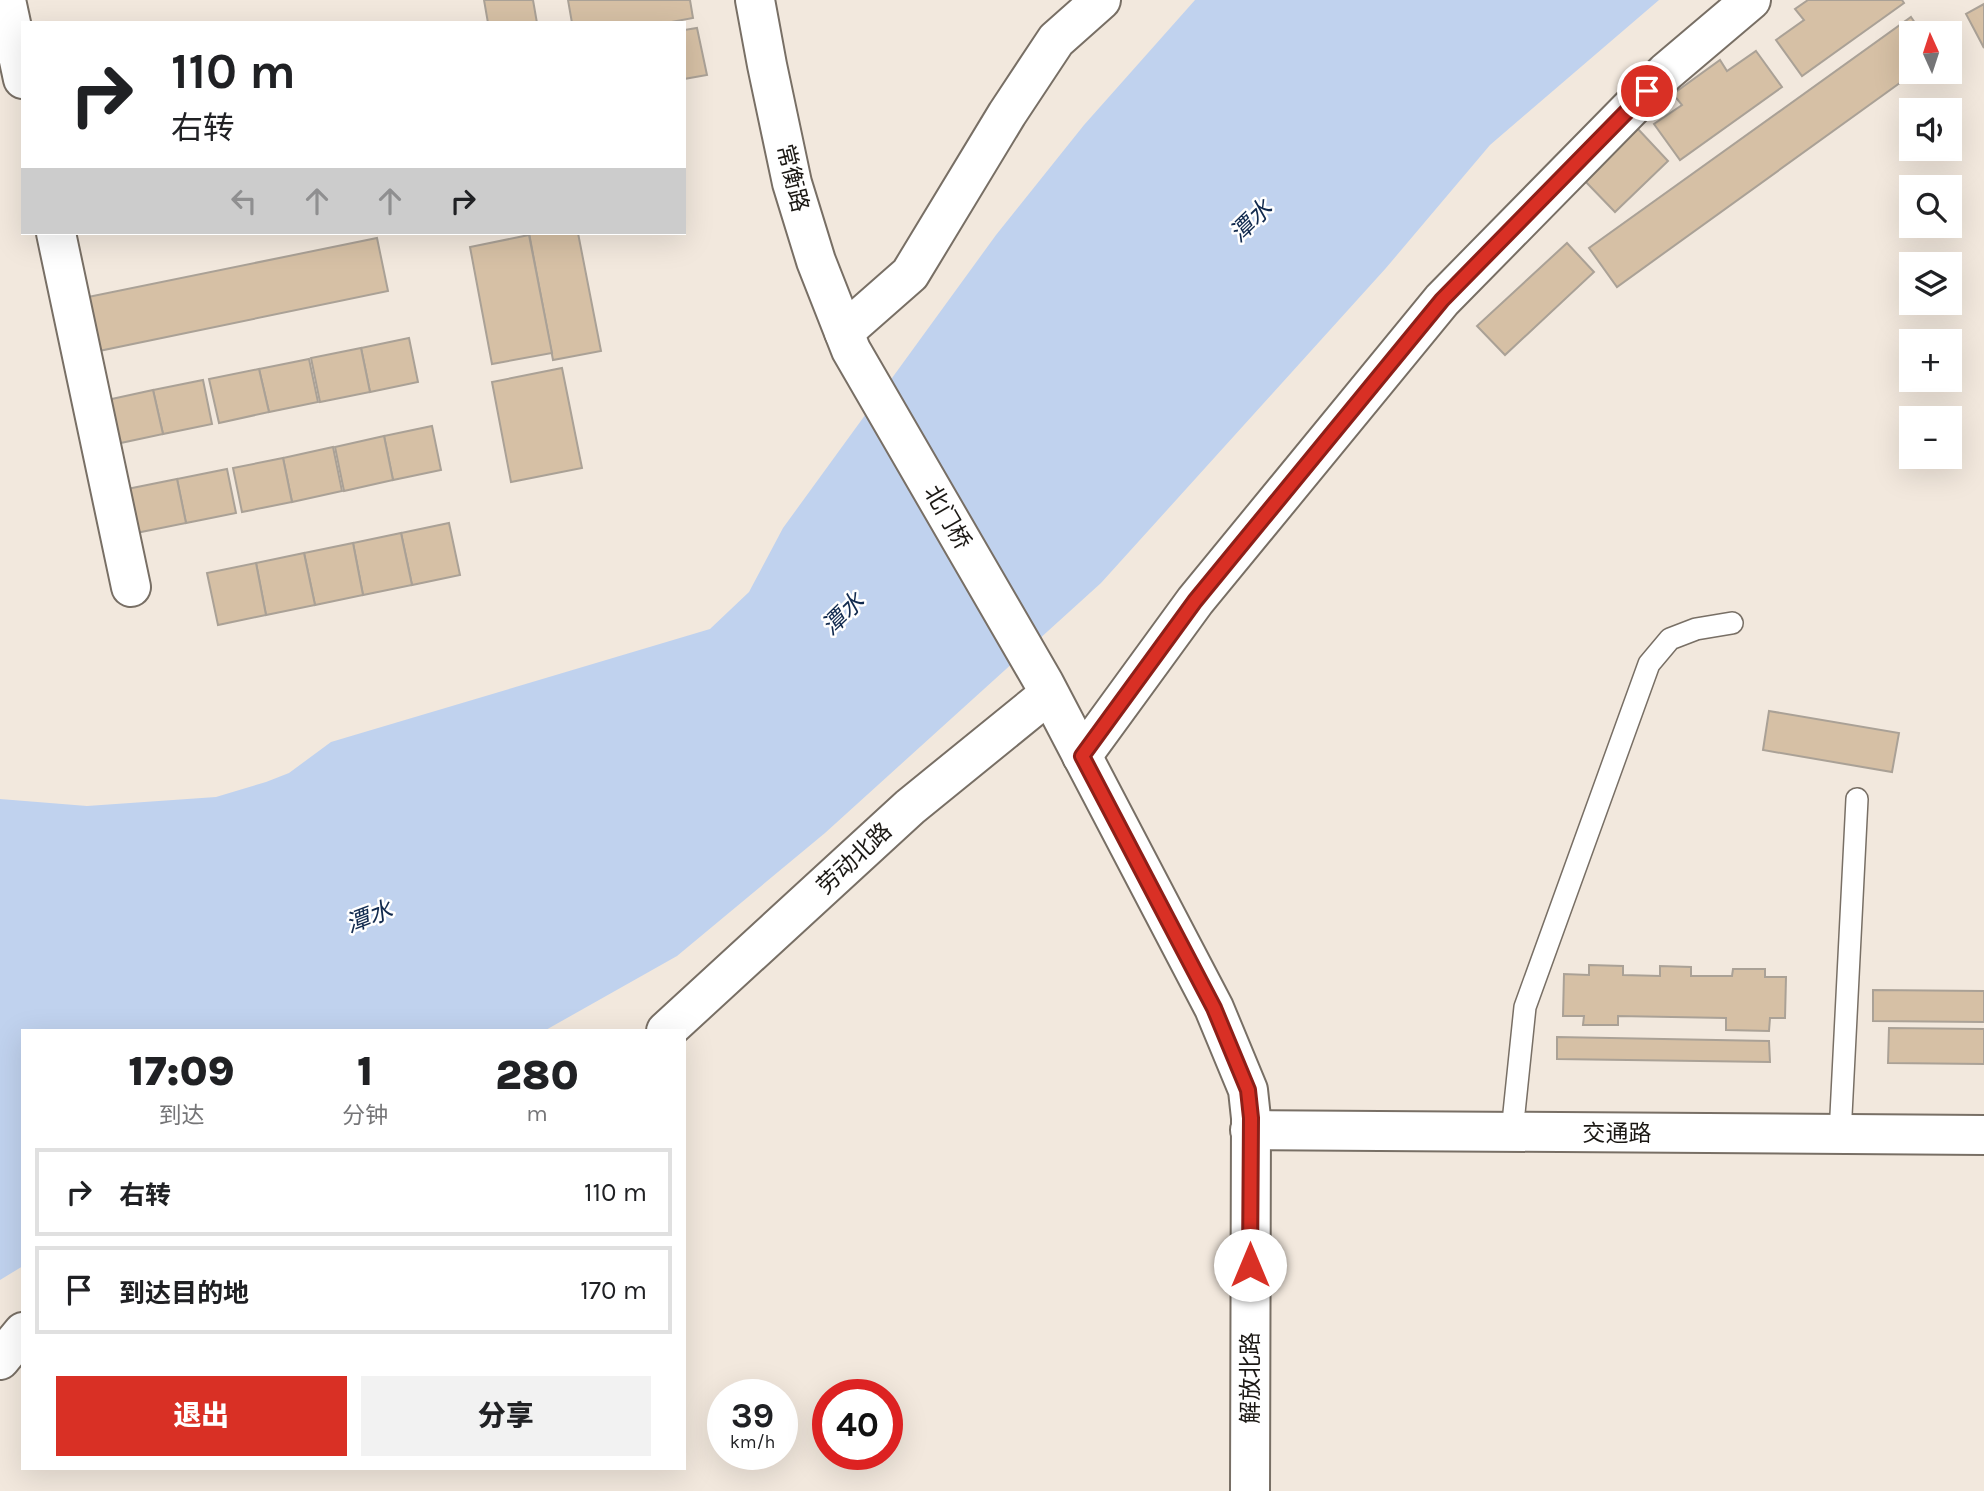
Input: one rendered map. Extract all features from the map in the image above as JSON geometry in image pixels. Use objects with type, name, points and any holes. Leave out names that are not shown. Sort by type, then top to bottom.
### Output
[{"type":"street","points":[[6,0],[21,70]]},
{"type":"street","name":"常衡路","points":[[755,0],[792,183],[816,261],[847,341]]},
{"type":"street","points":[[847,341],[910,274],[1007,114],[1056,40],[1101,0]]},
{"type":"street","points":[[1082,756],[1195,601],[1442,300],[1666,72],[1751,0]]},
{"type":"street","points":[[55,235],[131,587]]},
{"type":"street","name":"北门桥","points":[[847,341],[1047,688]]},
{"type":"street","name":"解放北路","points":[[1047,688],[1214,1008],[1248,1090],[1250,1491]]},
{"type":"street","name":"劳动北路","points":[[668,1029],[910,807],[1047,688]]},
{"type":"street","name":"交通路","points":[[1250,1130],[1984,1135]]},
{"type":"street","points":[[0,1360],[21,1334]]},
{"type":"lane","points":[[1512,1132],[1525,1007],[1649,664],[1670,639],[1696,629],[1732,623]]},
{"type":"lane","points":[[1840,1135],[1857,799]]},
{"type":"water","name":"潭水","points":[[1195,0],[1659,0],[1490,145],[1386,268],[1101,583],[825,833],[677,956],[548,1029],[21,1029],[21,1267],[0,1280],[0,799],[87,806],[216,797],[289,773],[331,742],[710,629],[749,592],[783,528],[996,235],[1084,125]]},
{"type":"building","points":[[484,0],[533,0],[537,21],[488,21]]},
{"type":"building","points":[[568,0],[690,0],[693,18],[677,21],[572,21]]},
{"type":"building","points":[[1808,0],[1902,0],[1904,3],[1802,76],[1776,40],[1804,20],[1795,9]]},
{"type":"building","points":[[1984,4],[1984,48],[1966,14]]},
{"type":"building","points":[[1899,26],[1899,84],[1617,287],[1589,248]]},
{"type":"building","points":[[697,28],[707,75],[686,79],[686,30]]},
{"type":"building","points":[[1756,51],[1782,87],[1680,160],[1654,124],[1682,105],[1673,94],[1720,60],[1727,71]]},
{"type":"building","points":[[1638,129],[1668,161],[1615,212],[1584,180]]},
{"type":"building","points":[[529,235],[578,235],[601,351],[553,360]]},
{"type":"building","points":[[529,235],[552,353],[492,364],[470,247]]},
{"type":"building","points":[[377,238],[388,291],[99,351],[88,297]]},
{"type":"building","points":[[1567,243],[1594,272],[1505,355],[1477,326]]},
{"type":"building","points":[[409,338],[418,382],[370,392],[361,348]]},
{"type":"building","points":[[361,348],[370,392],[320,402],[311,358]]},
{"type":"building","points":[[309,359],[318,402],[269,412],[259,369]]},
{"type":"building","points":[[562,368],[582,468],[511,482],[492,382]]},
{"type":"building","points":[[259,369],[269,412],[219,423],[209,379]]},
{"type":"building","points":[[203,380],[212,424],[163,434],[153,390]]},
{"type":"building","points":[[153,390],[163,434],[116,444],[107,400]]},
{"type":"building","points":[[432,426],[441,470],[393,480],[384,436]]},
{"type":"building","points":[[384,436],[393,480],[344,491],[335,447]]},
{"type":"building","points":[[333,447],[342,491],[292,502],[283,458]]},
{"type":"building","points":[[283,458],[292,502],[242,512],[233,468]]},
{"type":"building","points":[[227,469],[236,513],[186,523],[177,479]]},
{"type":"building","points":[[177,479],[186,523],[136,533],[127,489]]},
{"type":"building","points":[[449,523],[460,575],[412,585],[401,533]]},
{"type":"building","points":[[401,533],[412,585],[363,595],[353,543]]},
{"type":"building","points":[[353,543],[363,595],[315,605],[304,553]]},
{"type":"building","points":[[304,553],[315,605],[266,615],[256,563]]},
{"type":"building","points":[[256,563],[266,615],[218,625],[207,573]]},
{"type":"building","points":[[1769,711],[1899,733],[1892,772],[1763,750]]},
{"type":"building","points":[[1589,965],[1623,966],[1623,975],[1660,976],[1660,966],[1691,967],[1691,976],[1732,976],[1733,969],[1765,969],[1765,977],[1786,977],[1785,1018],[1770,1018],[1769,1031],[1726,1030],[1726,1018],[1618,1016],[1618,1025],[1583,1025],[1584,1016],[1563,1016],[1564,974],[1589,975]]},
{"type":"building","points":[[1873,990],[1984,991],[1984,1022],[1873,1021]]},
{"type":"building","points":[[1889,1028],[1984,1029],[1984,1064],[1888,1063]]},
{"type":"building","points":[[1557,1037],[1769,1041],[1770,1062],[1557,1059]]},
{"type":"route","points":[[1250,1265],[1251,1118],[1248,1090],[1214,1008],[1082,756],[1195,601],[1442,300],[1647,91]]}]
